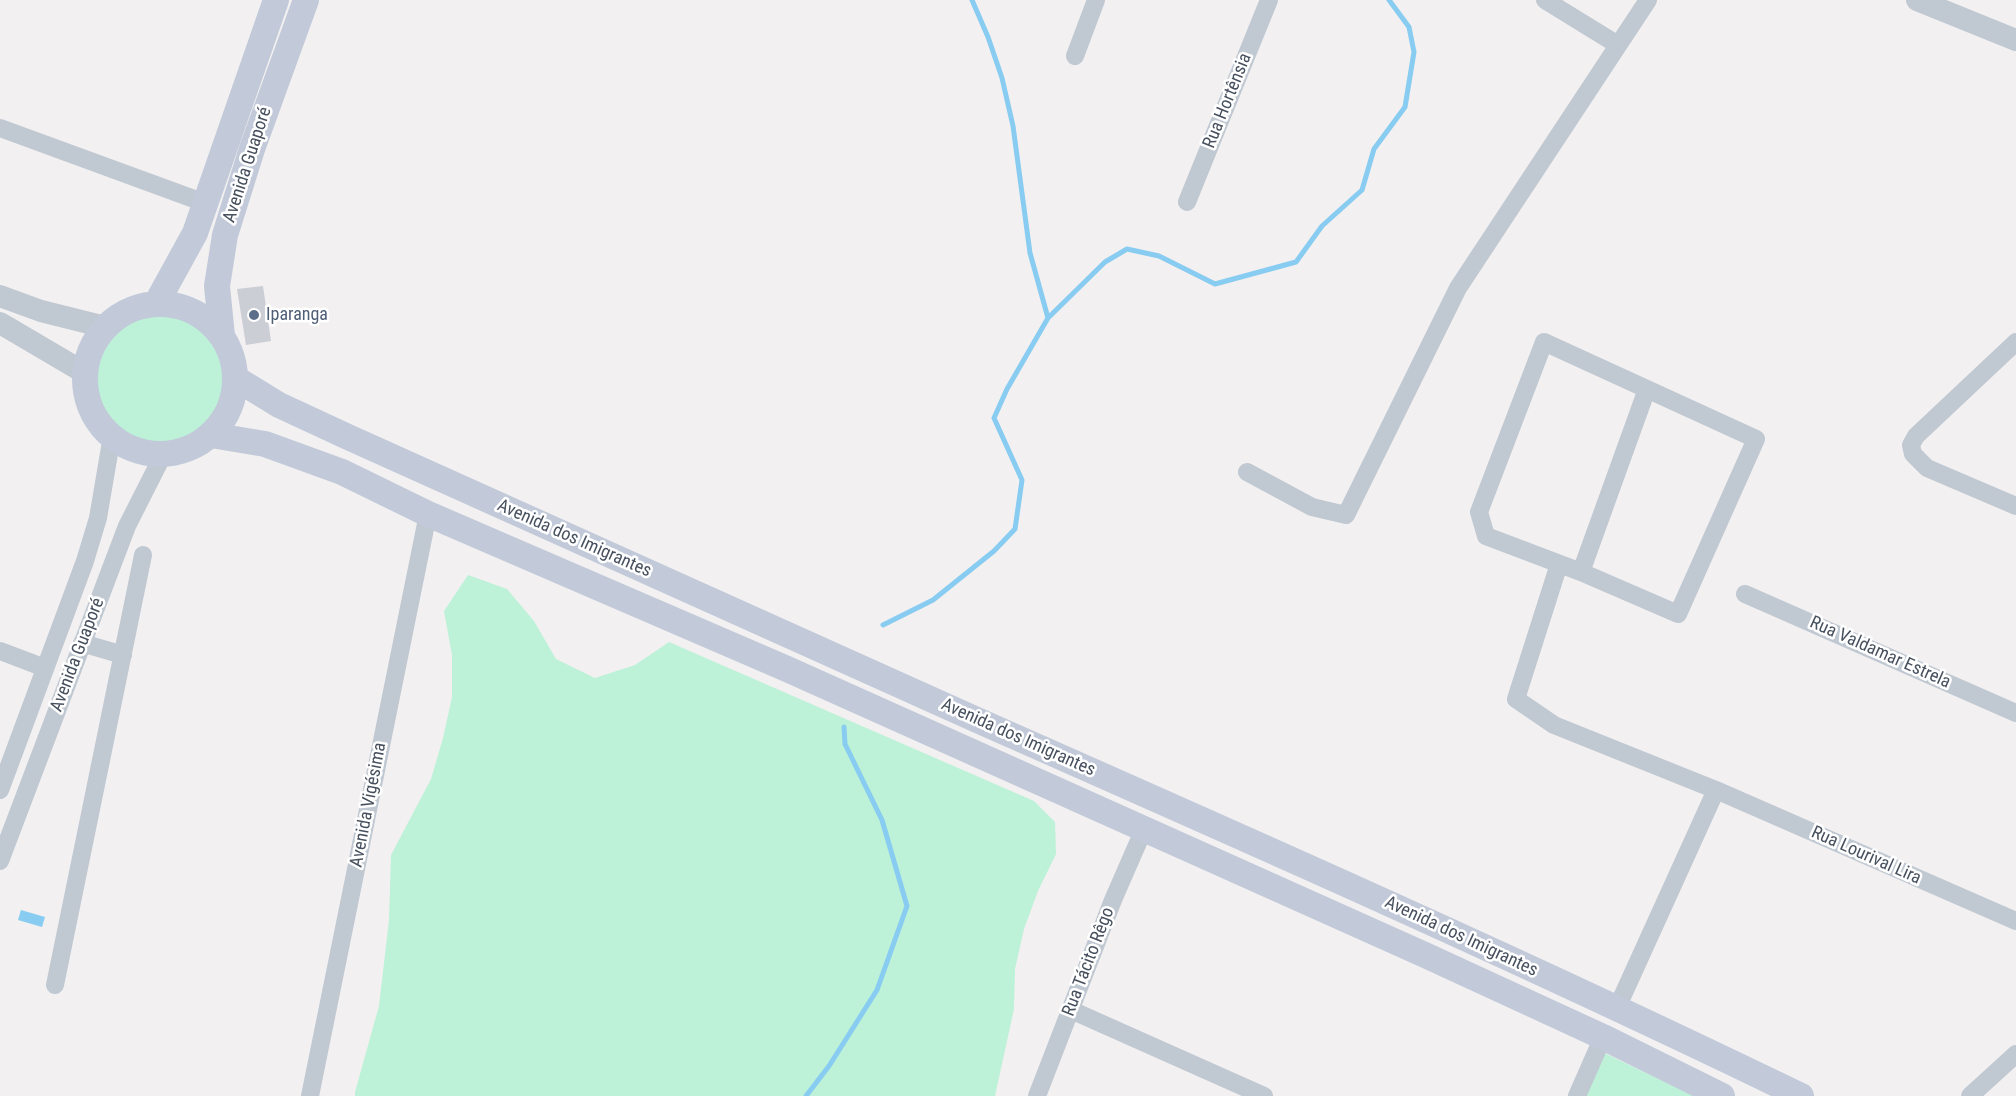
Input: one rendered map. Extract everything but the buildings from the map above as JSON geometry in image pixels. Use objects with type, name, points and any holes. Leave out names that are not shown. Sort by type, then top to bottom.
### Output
[{"type":"main road","name":"Avenida Guaporé","points":[[156,304],[195,233],[276,0]]},
{"type":"main road","name":"Avenida Guaporé","points":[[222,336],[217,286],[225,235],[252,149],[306,0]]},
{"type":"main road","points":[[156,304],[188,309],[207,320],[222,336],[232,356],[235,378],[233,399],[224,418],[211,435],[194,446],[175,452],[155,453],[132,448],[112,436],[97,418],[87,397],[85,373],[91,348],[105,327],[122,313],[144,305],[156,304]]},
{"type":"main road","name":"Avenida dos Imigrantes","points":[[235,378],[279,405],[348,437],[1336,880],[1617,1008],[1801,1096]]},
{"type":"main road","name":"Avenida dos Imigrantes","points":[[211,435],[265,444],[342,472],[428,514],[787,669],[1144,829],[1603,1037],[1722,1096]]},
{"type":"street","points":[[1075,56],[1096,0]]},
{"type":"street","name":"Rua Hortênsia","points":[[1187,202],[1269,0]]},
{"type":"street","points":[[1545,0],[1618,45]]},
{"type":"street","points":[[1247,472],[1312,507],[1346,514],[1458,288],[1648,0]]},
{"type":"street","points":[[1917,0],[2016,40]]},
{"type":"street","points":[[0,128],[205,203]]},
{"type":"street","points":[[0,296],[40,311],[105,327]]},
{"type":"street","points":[[0,323],[85,373]]},
{"type":"street","points":[[1544,342],[1756,439],[1678,614],[1559,564],[1486,536],[1479,512],[1544,342]]},
{"type":"street","points":[[2016,342],[1916,435],[1911,445],[1912,454],[1927,468],[2016,506]]},
{"type":"street","points":[[1581,573],[1647,389]]},
{"type":"street","name":"Avenida Guaporé","points":[[0,790],[85,561],[98,518],[112,436]]},
{"type":"street","name":"Avenida Guaporé","points":[[0,861],[127,526],[164,453]]},
{"type":"street","name":"Avenida Vigésima","points":[[310,1096],[428,514]]},
{"type":"street","points":[[55,985],[143,555]]},
{"type":"street","name":"Rua Lourival Lira","points":[[1559,564],[1516,699],[1554,725],[1716,790],[2016,921]]},
{"type":"street","name":"Rua Valdamar Estrela","points":[[1745,594],[2016,714]]},
{"type":"street","points":[[82,643],[123,655]]},
{"type":"street","points":[[0,651],[45,668]]},
{"type":"street","points":[[0,790],[24,797]]},
{"type":"street","points":[[1617,1008],[1716,790]]},
{"type":"street","name":"Rua Tácito Rêgo","points":[[1037,1096],[1113,900],[1144,829]]},
{"type":"street","points":[[1071,1010],[1264,1096]]},
{"type":"street","points":[[1576,1096],[1603,1037]]},
{"type":"street","points":[[1970,1096],[2016,1054]]},
{"type":"green space","points":[[161,314],[186,319],[207,333],[221,354],[226,379],[221,404],[207,425],[186,439],[161,444],[136,439],[115,425],[101,404],[96,379],[101,354],[115,333],[136,319]]},
{"type":"green space","points":[[468,575],[507,589],[534,621],[556,659],[595,678],[635,665],[669,642],[1034,801],[1055,822],[1056,854],[1038,891],[1024,929],[1015,969],[1014,1009],[995,1096],[355,1096],[379,1006],[389,920],[391,855],[431,779],[443,738],[452,697],[452,655],[444,611]]},
{"type":"green space","points":[[1598,1050],[1694,1096],[1579,1096]]},
{"type":"water","points":[[21,910],[45,917],[42,927],[18,920]]},
{"type":"waterway","points":[[972,0],[1002,78],[1013,126],[1030,253],[1048,318]]},
{"type":"waterway","points":[[883,625],[933,600],[994,551],[1015,529],[1022,480],[994,418],[1007,389],[1048,318],[1105,262],[1127,249],[1159,256],[1215,284],[1296,262],[1322,226],[1362,190],[1374,149],[1405,107],[1414,52],[1409,27],[1389,0]]},
{"type":"waterway","points":[[806,1096],[829,1066],[877,990],[907,906],[882,820],[845,744],[844,727]]},
{"type":"place","name":"Iparanga","points":[[254,315]]}]
